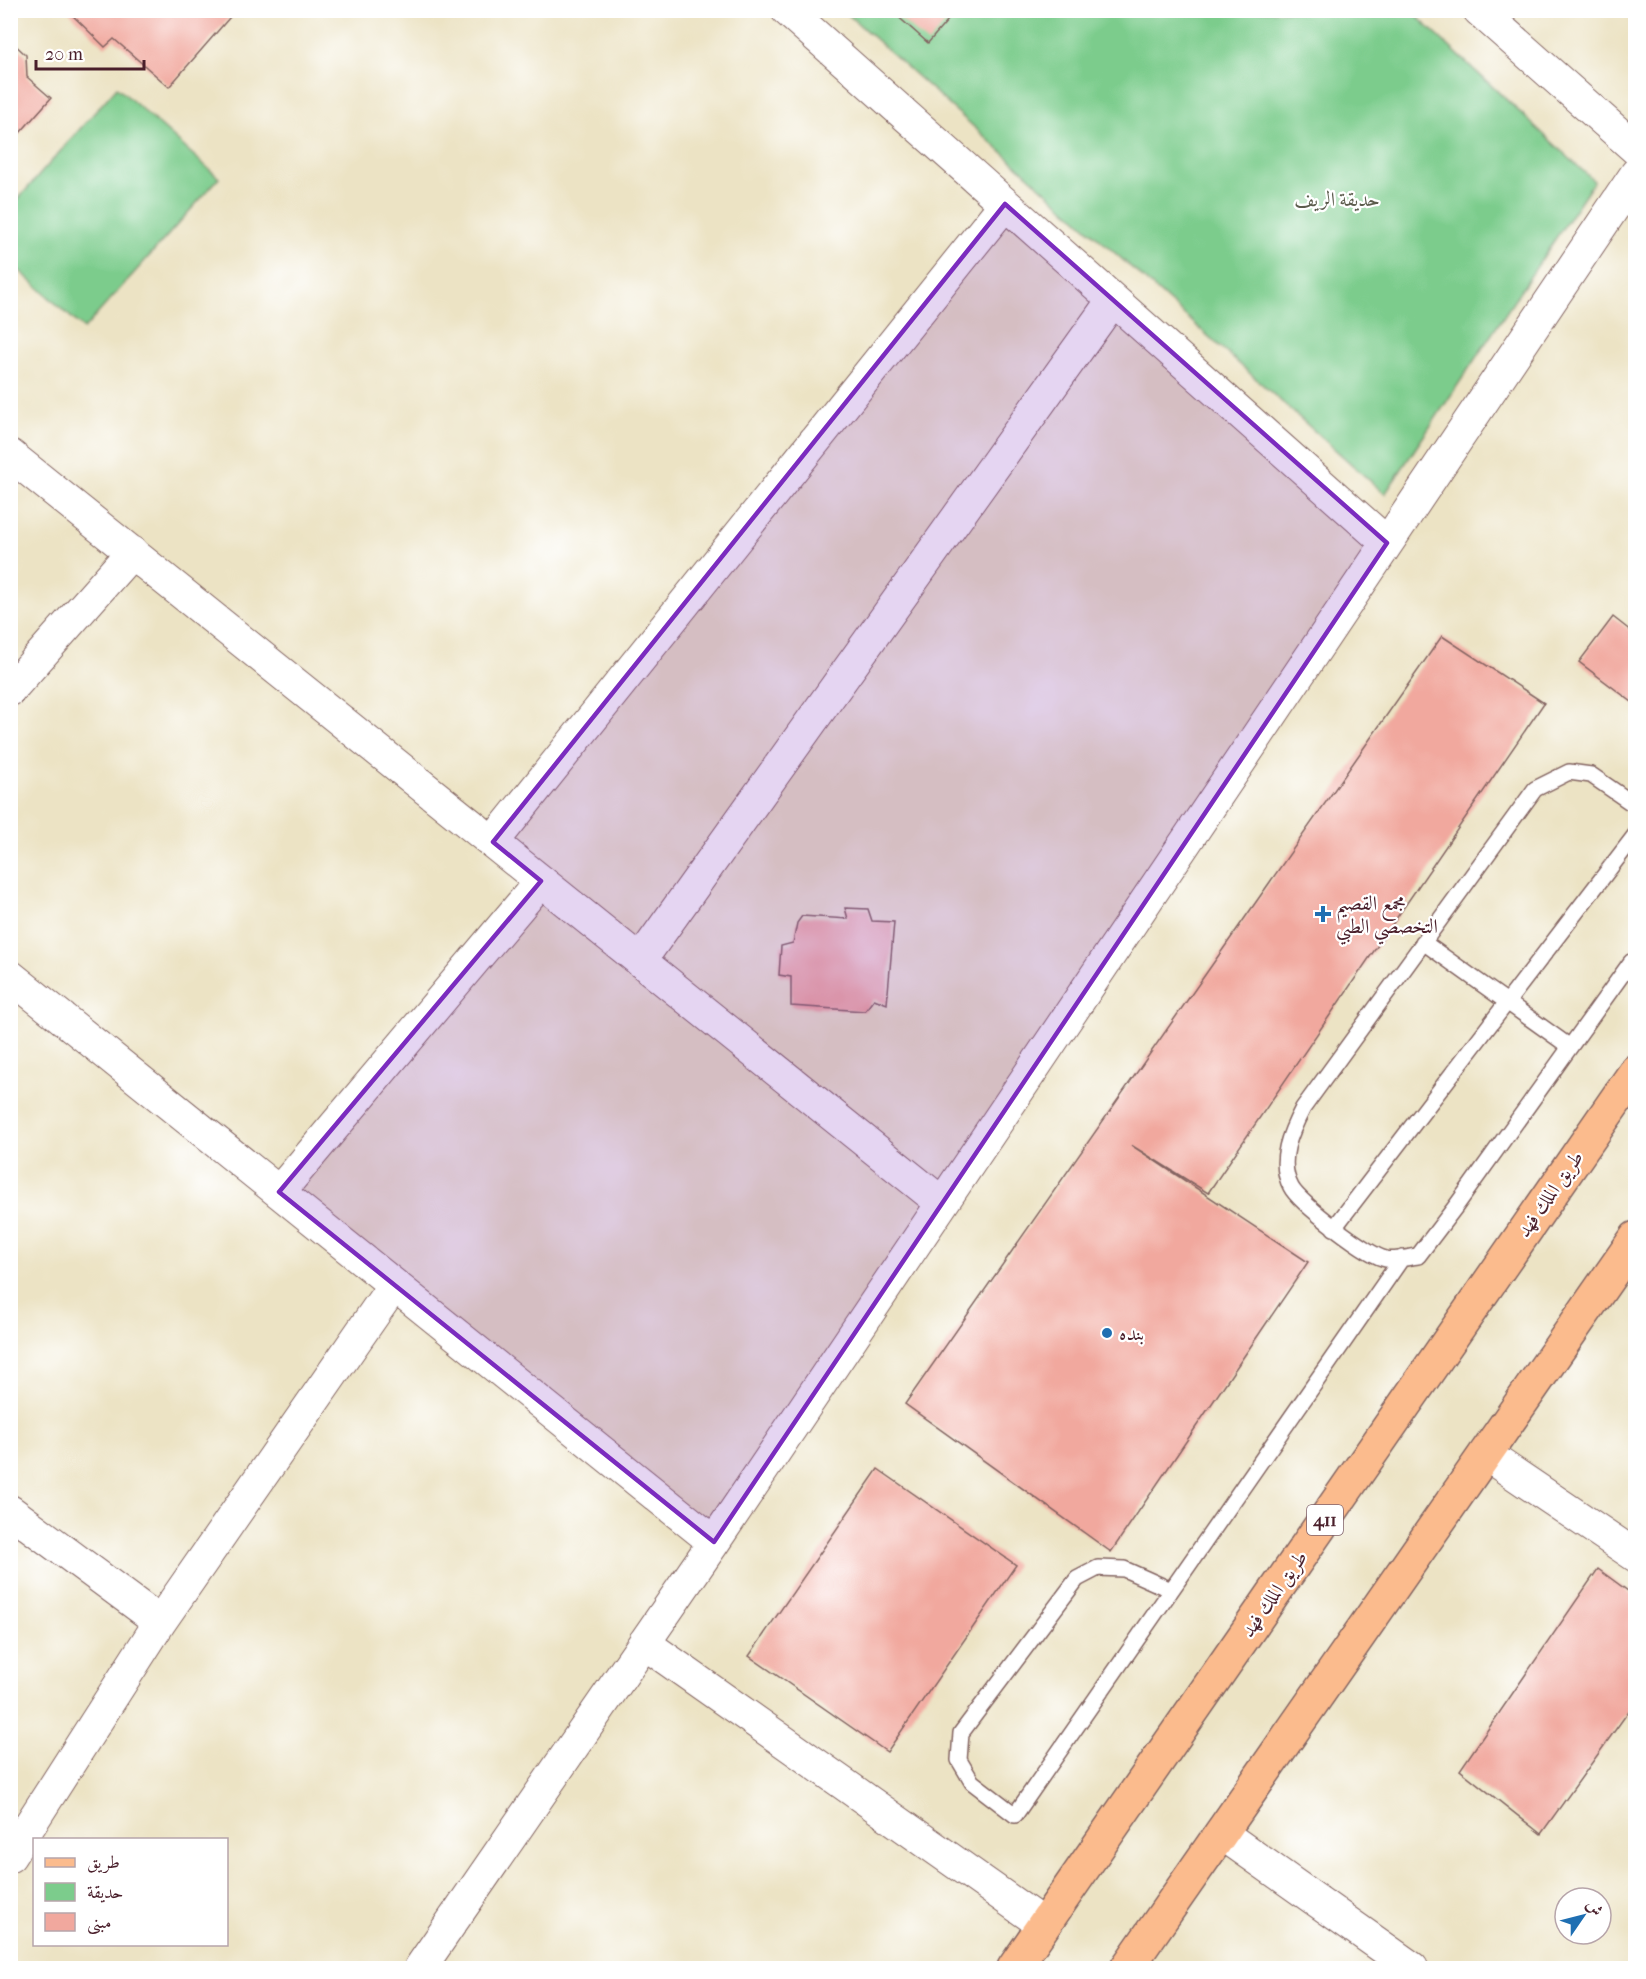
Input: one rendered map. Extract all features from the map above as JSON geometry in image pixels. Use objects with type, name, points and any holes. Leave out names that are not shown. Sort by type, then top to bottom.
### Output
[{"type":"main road","name":"طريق الملك فهد","points":[[1014,1968],[1635,1071]]},
{"type":"main road","points":[[1126,1968],[1635,1238]]},
{"type":"street","points":[[787,10],[1387,543]]},
{"type":"street","points":[[1479,10],[1635,149]]},
{"type":"street","points":[[420,1968],[714,1542],[1635,174]]},
{"type":"street","points":[[493,842],[1005,204]]},
{"type":"street","points":[[640,961],[1113,300]]},
{"type":"street","points":[[10,455],[942,1203]]},
{"type":"street","points":[[10,690],[132,552]]},
{"type":"street","points":[[279,1192],[541,881]]},
{"type":"street","points":[[10,976],[714,1542]]},
{"type":"street","points":[[10,1856],[160,1622],[394,1285]]},
{"type":"street","points":[[1485,1454],[1635,1556]]},
{"type":"street","points":[[10,1511],[160,1622]]},
{"type":"street","points":[[644,1643],[1044,1925]]},
{"type":"street","points":[[1221,1833],[1413,1968]]},
{"type":"lane","points":[[1630,962],[1418,1256],[1385,1259],[1334,1228],[1310,1209],[1291,1187],[1286,1167],[1286,1150],[1290,1133],[1303,1108],[1535,789],[1569,772],[1591,775],[1635,806]]},
{"type":"lane","points":[[1334,1228],[1635,834]]},
{"type":"lane","points":[[1423,942],[1570,1047]]},
{"type":"lane","points":[[1171,1590],[1124,1569],[1098,1568],[1077,1579],[961,1733],[958,1760],[972,1782],[1015,1815],[1402,1258]]},
{"type":"highlighted area","points":[[1005,204],[1387,543],[714,1542],[279,1192],[541,881],[493,842]]},
{"type":"green space","name":"حديقة الريف","points":[[844,11],[1411,11],[1594,181],[1385,494]]},
{"type":"green space","points":[[117,87],[219,178],[84,329],[11,263],[11,207]]},
{"type":"building","points":[[67,10],[230,10],[230,17],[169,87],[114,39],[105,47]]},
{"type":"building","points":[[896,10],[937,10],[948,20],[928,43],[894,13]]},
{"type":"building","points":[[10,40],[26,55],[27,77],[51,98],[10,144]]},
{"type":"building","points":[[1613,617],[1636,635],[1636,705],[1579,662]]},
{"type":"building","points":[[1442,636],[1544,703],[1208,1193],[1131,1145],[1308,1262],[1111,1552],[905,1404]]},
{"type":"building","points":[[845,908],[868,909],[872,921],[894,922],[887,1004],[874,999],[865,1011],[791,1006],[791,977],[779,975],[781,946],[793,943],[797,923],[802,916],[848,919]]},
{"type":"building","points":[[878,1469],[1016,1565],[887,1752],[749,1656]]},
{"type":"building","points":[[1598,1569],[1636,1597],[1636,1701],[1541,1834],[1460,1770]]},
{"type":"place","name":"مجمع القصيم التخصصي الطبي","points":[[1323,914]]},
{"type":"place","name":"بنده","points":[[1107,1333]]}]
